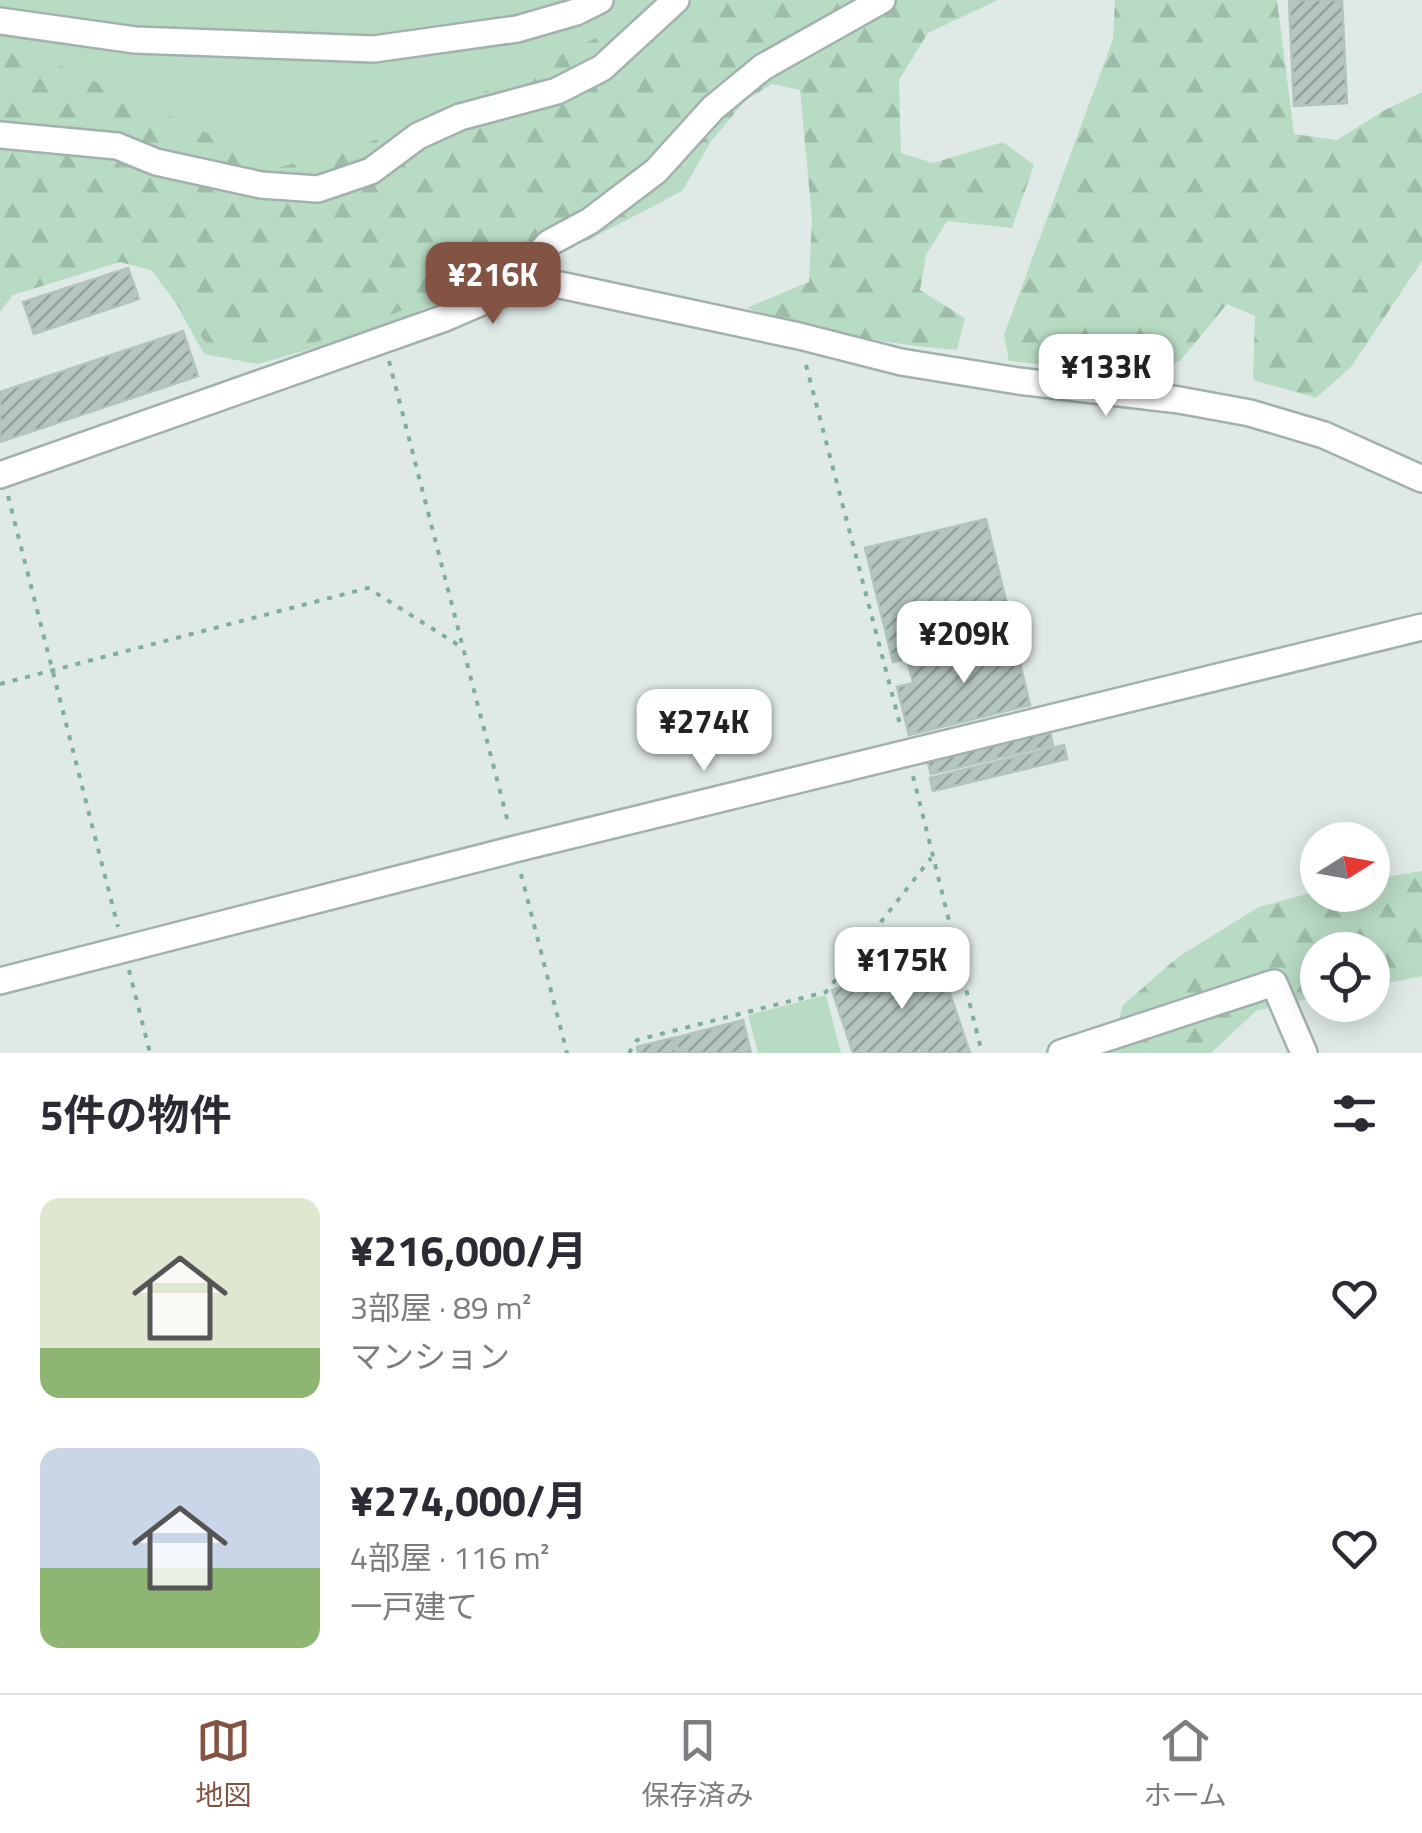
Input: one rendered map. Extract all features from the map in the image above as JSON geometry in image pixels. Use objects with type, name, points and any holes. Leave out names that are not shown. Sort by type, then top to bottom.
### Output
[{"type":"street","points":[[0,20],[135,40],[374,50],[517,28],[576,12],[600,0]]},
{"type":"street","points":[[0,134],[117,146],[156,162],[261,185],[318,189],[371,171],[418,136],[460,116],[557,91],[602,68],[676,0]]},
{"type":"street","points":[[526,283],[527,267],[549,242],[590,222],[656,171],[713,108],[762,67],[882,0]]},
{"type":"street","points":[[1,474],[444,318],[526,283],[560,284],[901,362],[1179,400],[1250,414],[1324,435],[1422,479]]},
{"type":"street","points":[[0,981],[515,848],[1422,627]]},
{"type":"street","points":[[1062,1053],[1274,983],[1304,1053]]},
{"type":"path","points":[[799,336],[982,1053]]},
{"type":"path","points":[[383,337],[567,1053]]},
{"type":"path","points":[[1,474],[150,1053]]},
{"type":"path","points":[[0,684],[368,588],[463,648]]},
{"type":"path","points":[[629,1053],[637,1040],[826,992],[932,857]]},
{"type":"green space","points":[[0,0],[865,0],[530,245],[501,277],[363,334],[258,364],[204,354],[150,257],[0,234]]},
{"type":"green space","points":[[667,0],[998,0],[928,33],[899,80],[901,153],[933,163],[1003,142],[1034,165],[1012,228],[947,221],[926,255],[920,290],[965,318],[957,350],[850,335],[746,308],[809,282],[812,219],[800,90],[772,84],[745,101],[712,140],[682,191],[588,240],[565,247],[544,241],[507,256],[473,280],[358,329],[283,352],[245,355],[207,344],[151,270],[120,262],[13,295],[0,312],[0,38],[281,167],[397,134]]},
{"type":"green space","points":[[1115,0],[1277,0],[1294,134],[1337,140],[1422,92],[1422,261],[1351,367],[1316,398],[1253,380],[1255,316],[1227,304],[1181,360],[1149,375],[1009,361],[1004,335],[1113,39]]},
{"type":"green space","points":[[1422,871],[1422,976],[1390,983],[1390,932],[1300,932],[1300,1001],[1256,1011],[1211,1053],[1088,1053],[1113,1044],[1123,1005],[1178,957],[1259,907],[1300,896],[1300,912],[1390,912],[1390,876]]},
{"type":"green space","points":[[826,995],[841,1053],[758,1053],[748,1015]]},
{"type":"building","points":[[1289,0],[1342,0],[1347,103],[1294,106]]},
{"type":"building","points":[[128,268],[139,299],[34,334],[23,302]]},
{"type":"building","points":[[183,331],[198,376],[0,442],[0,392]]},
{"type":"building","points":[[986,519],[1014,633],[893,662],[865,548]]},
{"type":"building","points":[[1014,637],[1030,705],[909,735],[897,687],[913,683],[908,663]]},
{"type":"building","points":[[1049,727],[1053,745],[931,774],[926,756]]},
{"type":"building","points":[[1064,745],[1067,759],[933,791],[930,778]]},
{"type":"building","points":[[937,955],[970,1053],[853,1053],[832,990]]},
{"type":"building","points":[[743,1020],[751,1053],[679,1053],[675,1038]]},
{"type":"building","points":[[673,1038],[676,1053],[638,1053],[637,1047]]}]
